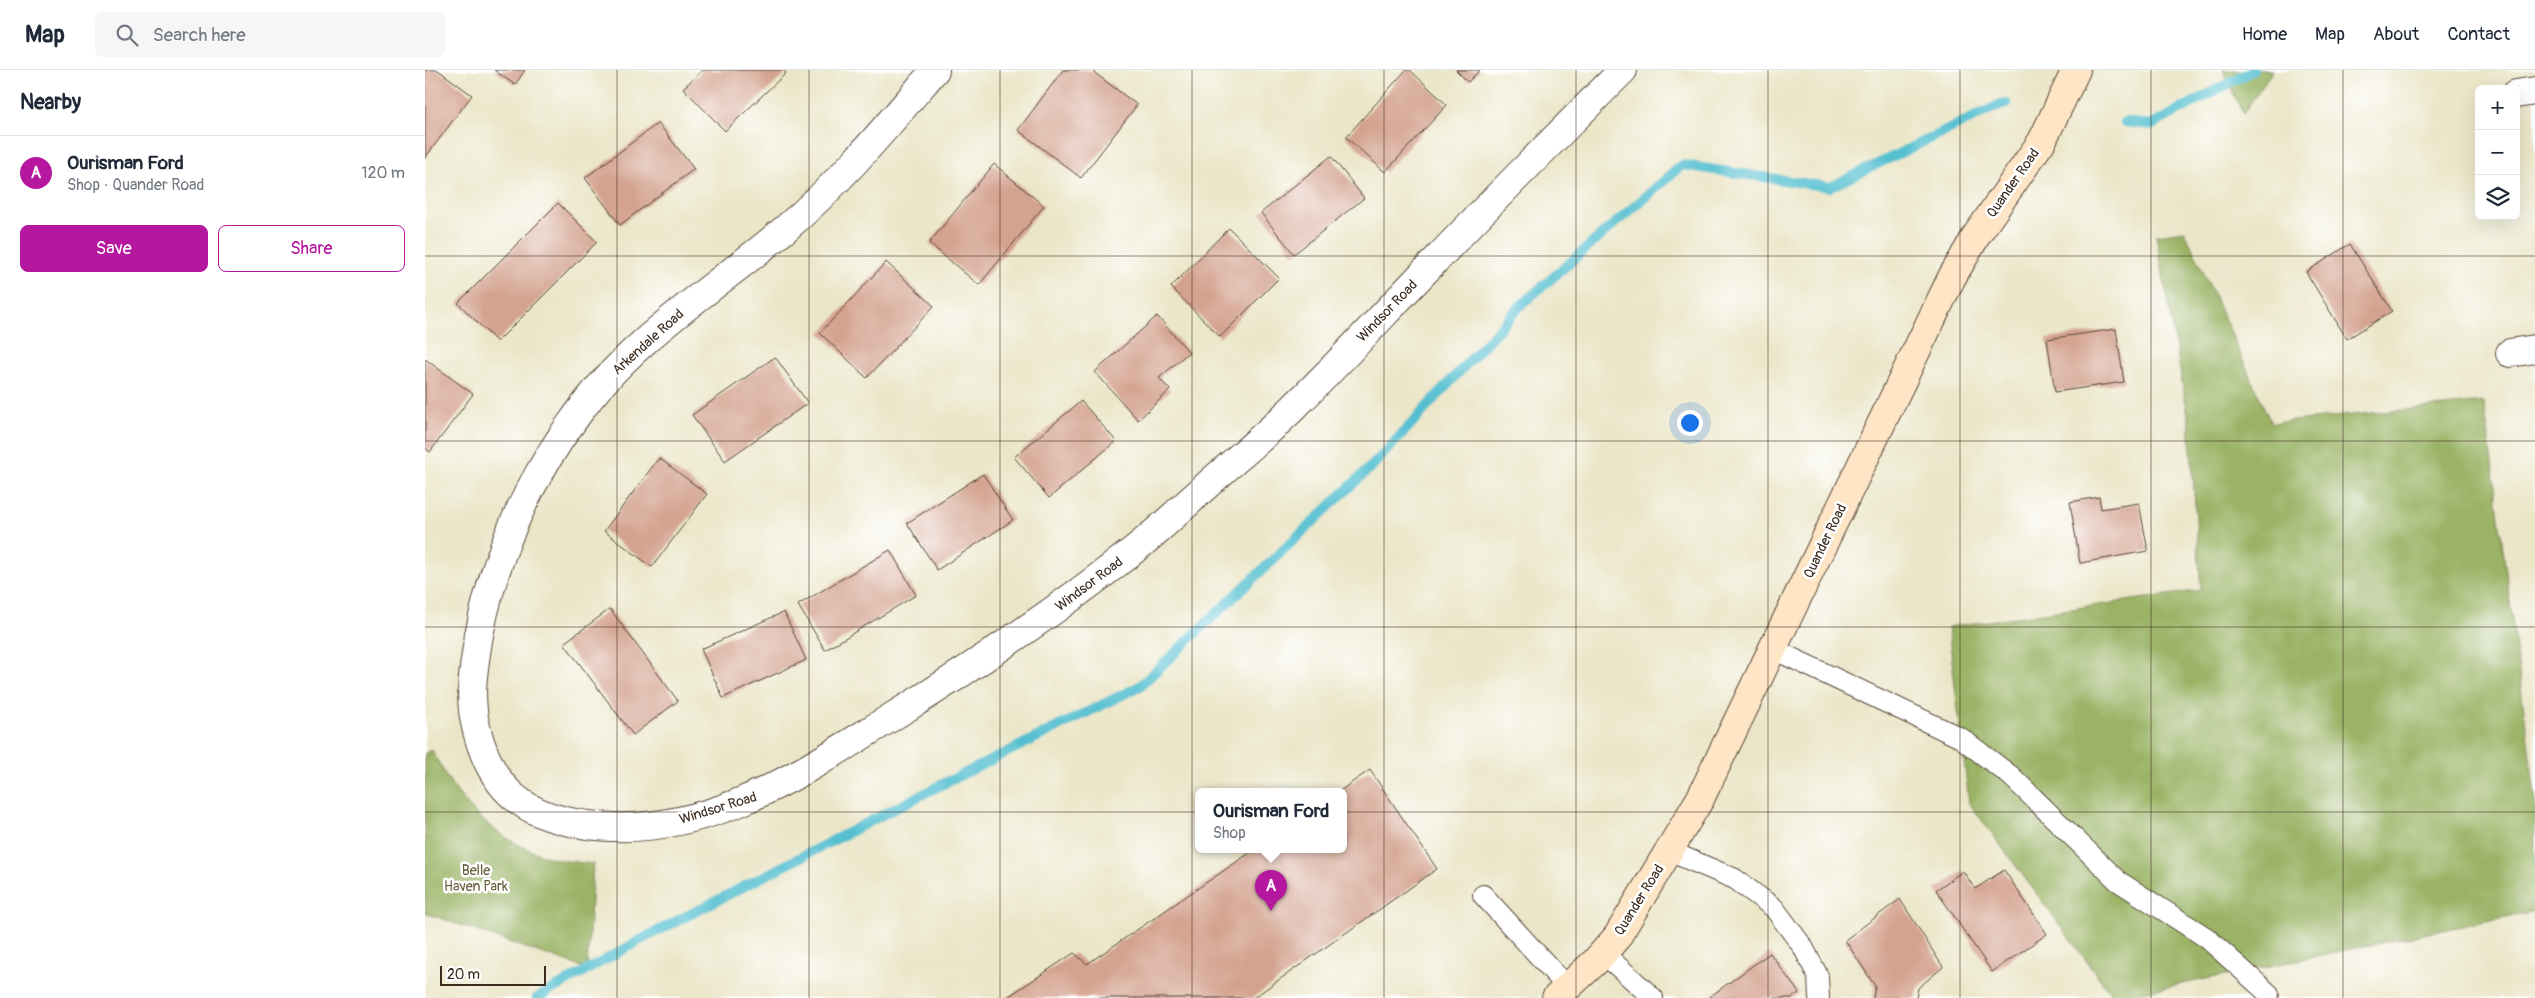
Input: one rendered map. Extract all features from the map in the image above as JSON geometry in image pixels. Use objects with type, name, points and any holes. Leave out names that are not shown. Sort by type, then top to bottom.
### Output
[{"type":"street","name":"Arkendale Road","points":[[473,715],[472,676],[483,614],[500,554],[521,505],[545,462],[580,410],[622,363],[652,336],[789,226],[869,148],[935,70]]},
{"type":"street","name":"Windsor Road","points":[[473,715],[479,743],[491,773],[509,794],[537,812],[563,822],[616,829],[660,824],[717,811],[761,794],[795,776],[986,658],[1043,619],[1139,546],[1295,406],[1475,219],[1623,70]]},
{"type":"street","name":"Quander Road","points":[[1562,993],[1603,953],[1617,936],[1700,799],[1952,277],[1978,233],[2042,141],[2076,70]]},
{"type":"street","points":[[2520,93],[2535,91]]},
{"type":"lane","points":[[1773,649],[1961,738],[2011,776],[2118,881],[2207,938],[2269,994]]},
{"type":"lane","points":[[1669,851],[1735,879],[1774,908],[1803,947],[1818,976],[1819,998]]},
{"type":"lane","points":[[1483,894],[1562,993]]},
{"type":"lane","points":[[1603,953],[1653,998]]},
{"type":"green space","points":[[2223,70],[2273,70],[2243,114]]},
{"type":"green space","points":[[2185,231],[2271,423],[2484,402],[2535,795],[2535,911],[2114,998],[1969,803],[1948,627],[2201,590],[2189,421],[2156,235]]},
{"type":"green space","name":"Belle Haven Park","points":[[432,750],[442,769],[465,802],[493,828],[527,849],[547,857],[593,864],[587,969],[425,913],[425,753]]},
{"type":"building","points":[[425,70],[438,70],[472,95],[425,158]]},
{"type":"building","points":[[494,70],[525,70],[515,85]]},
{"type":"building","points":[[703,70],[783,70],[786,73],[725,131],[683,88]]},
{"type":"building","points":[[1063,70],[1091,70],[1137,105],[1081,178],[1018,130]]},
{"type":"building","points":[[1406,70],[1410,70],[1447,105],[1385,172],[1346,137]]},
{"type":"building","points":[[1456,70],[1480,70],[1468,82]]},
{"type":"building","points":[[658,123],[694,169],[620,225],[585,178]]},
{"type":"building","points":[[1331,156],[1364,198],[1294,254],[1261,213]]},
{"type":"building","points":[[994,164],[1044,206],[979,285],[929,243]]},
{"type":"building","points":[[558,203],[597,242],[497,342],[458,303]]},
{"type":"building","points":[[1229,228],[1279,278],[1220,337],[1171,287]]},
{"type":"building","points":[[2350,244],[2392,311],[2347,339],[2306,272]]},
{"type":"building","points":[[886,262],[934,306],[867,378],[820,333]]},
{"type":"building","points":[[1157,316],[1189,352],[1159,378],[1170,390],[1138,420],[1095,372]]},
{"type":"building","points":[[2116,329],[2124,382],[2055,392],[2047,339]]},
{"type":"building","points":[[775,357],[808,403],[725,461],[692,415]]},
{"type":"building","points":[[425,359],[473,394],[430,452],[425,448]]},
{"type":"building","points":[[1081,401],[1116,441],[1049,498],[1014,457]]},
{"type":"building","points":[[659,458],[707,494],[652,567],[604,531]]},
{"type":"building","points":[[983,474],[1013,520],[937,570],[907,523]]},
{"type":"building","points":[[2099,497],[2101,509],[2139,503],[2148,551],[2080,563],[2070,502]]},
{"type":"building","points":[[890,550],[916,595],[825,650],[798,605]]},
{"type":"building","points":[[610,609],[678,701],[633,735],[564,643]]},
{"type":"building","points":[[784,612],[806,660],[723,698],[701,649]]},
{"type":"building","points":[[1370,770],[1437,869],[1253,998],[1006,998],[1074,953],[1087,964],[1250,853],[1347,853],[1347,788],[1344,788]]},
{"type":"building","points":[[2004,870],[2047,934],[1992,972],[1936,890],[1963,871],[1975,889]]},
{"type":"building","points":[[1900,899],[1943,967],[1918,988],[1916,998],[1873,998],[1875,986],[1845,940]]},
{"type":"building","points":[[1770,953],[1799,993],[1792,998],[1708,998]]},
{"type":"waterway","points":[[2125,122],[2152,125],[2253,70]]},
{"type":"waterway","points":[[537,998],[646,937],[921,795],[1140,686],[1377,461],[1521,305],[1682,165],[1830,187],[1999,105],[2007,104]]},
{"type":"place","name":"Ourisman Ford","points":[[1271,911]]}]
